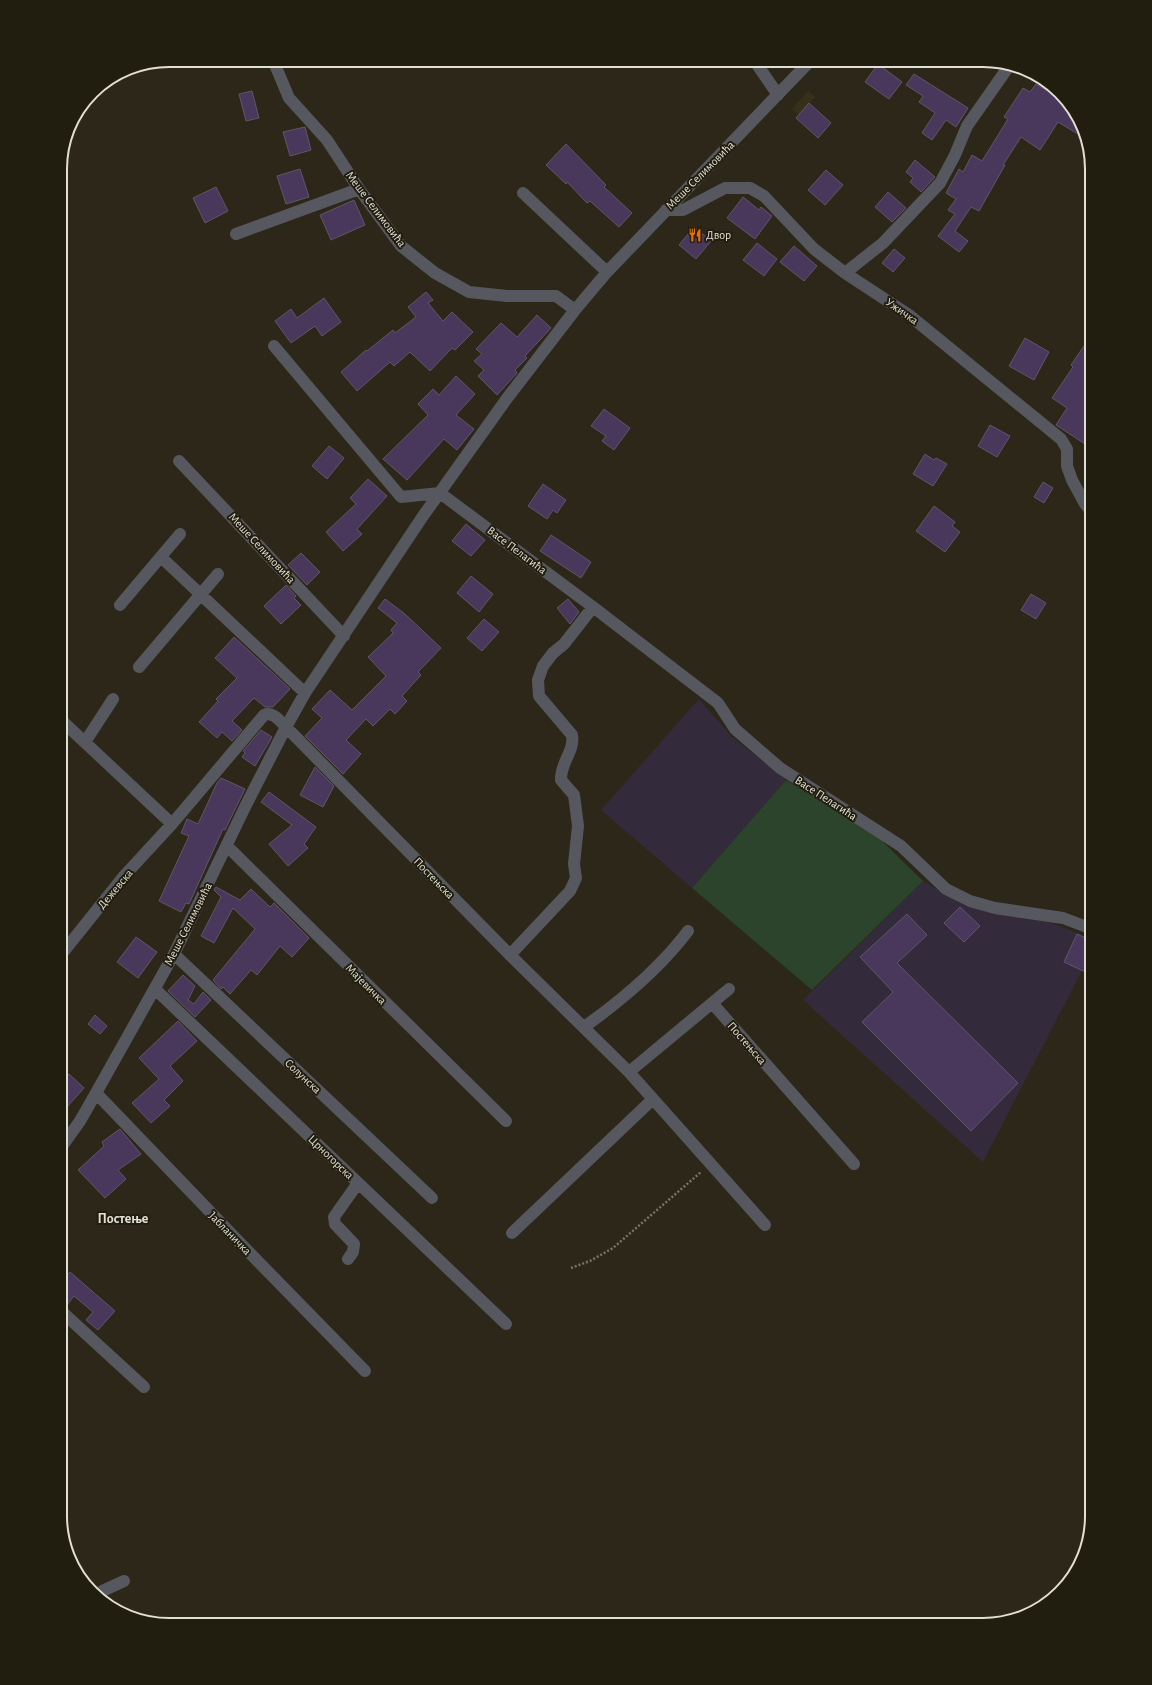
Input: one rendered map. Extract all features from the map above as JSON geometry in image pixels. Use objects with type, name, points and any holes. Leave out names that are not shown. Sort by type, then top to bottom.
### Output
[{"type":"street","name":"Меше Селимовића","points":[[276,67],[289,98],[327,140],[359,189],[401,246],[435,273],[469,292],[507,296],[556,296],[575,310]]},
{"type":"street","points":[[759,67],[778,95]]},
{"type":"street","name":"Меше Селимовића","points":[[67,1139],[96,1093],[174,954],[286,727],[305,693],[440,493],[508,397],[575,310],[607,272],[804,67]]},
{"type":"street","points":[[845,273],[884,243],[940,183],[955,155],[967,126],[1007,70]]},
{"type":"street","name":"Ужичка","points":[[666,210],[683,210],[725,188],[750,188],[764,196],[814,249],[845,273],[909,315],[1061,439],[1067,449],[1067,466],[1072,480],[1085,504]]},
{"type":"street","points":[[236,234],[359,189]]},
{"type":"street","points":[[523,193],[607,272]]},
{"type":"street","points":[[274,346],[401,498],[440,493]]},
{"type":"street","name":"Меше Селимовића","points":[[179,460],[344,636]]},
{"type":"street","name":"Васе Пелагића","points":[[440,493],[593,607],[718,703],[735,729],[780,768],[901,846],[946,889],[970,901],[995,908],[1063,918],[1085,926]]},
{"type":"street","points":[[120,605],[180,534]]},
{"type":"street","points":[[160,558],[305,693]]},
{"type":"street","points":[[139,667],[218,574]]},
{"type":"street","points":[[510,955],[570,891],[576,878],[574,864],[578,826],[574,795],[564,785],[561,780],[560,772],[573,742],[572,735],[539,696],[538,680],[543,666],[552,653],[564,644],[593,607]]},
{"type":"street","points":[[85,742],[113,699]]},
{"type":"street","name":"Дежевска","points":[[67,947],[124,876],[172,824],[264,715],[271,714],[286,727]]},
{"type":"street","points":[[67,725],[172,824]]},
{"type":"street","name":"Постењска","points":[[286,727],[510,955],[629,1072],[765,1225]]},
{"type":"street","name":"Мајевичка","points":[[227,846],[506,1121]]},
{"type":"street","points":[[584,1027],[629,992],[674,950],[688,931]]},
{"type":"street","name":"Солунска","points":[[174,954],[432,1198]]},
{"type":"street","points":[[629,1072],[729,988]]},
{"type":"street","name":"Црногорска","points":[[155,989],[506,1324]]},
{"type":"street","name":"Постењска","points":[[712,1003],[854,1164]]},
{"type":"street","name":"Јабланичка","points":[[96,1093],[365,1371]]},
{"type":"street","points":[[512,1234],[653,1099]]},
{"type":"street","points":[[348,1259],[353,1252],[354,1244],[335,1224],[334,1217],[358,1183]]},
{"type":"street","points":[[67,1316],[144,1387]]},
{"type":"street","points":[[101,1592],[124,1581]]},
{"type":"path","points":[[570,1268],[590,1261],[613,1248],[710,1164]]},
{"type":"shaded area","points":[[808,91],[815,97],[799,115],[792,109]]},
{"type":"shaded area","points":[[699,699],[731,736],[786,780],[692,888],[601,810]]},
{"type":"shaded area","points":[[923,881],[965,906],[1052,923],[1085,936],[1085,965],[983,1162],[803,1000]]},
{"type":"green space","points":[[786,780],[877,836],[923,881],[812,990],[692,888]]},
{"type":"building","points":[[876,67],[882,67],[902,82],[889,99],[865,82]]},
{"type":"building","points":[[914,74],[968,108],[956,127],[946,120],[932,140],[922,133],[935,113],[919,102],[923,96],[906,85]]},
{"type":"building","points":[[1036,84],[1051,94],[1064,107],[1079,135],[1058,122],[1040,150],[1021,137],[1003,165],[1005,165],[979,211],[971,207],[955,231],[968,241],[959,252],[938,236],[955,214],[948,210],[956,199],[946,193],[959,169],[963,172],[972,155],[982,161],[1008,119],[1004,117],[1023,88],[1030,92]]},
{"type":"building","points":[[252,91],[259,118],[246,121],[239,94]]},
{"type":"building","points":[[809,103],[831,123],[818,138],[796,118]]},
{"type":"building","points":[[305,127],[311,150],[290,156],[283,132]]},
{"type":"building","points":[[566,144],[606,185],[604,187],[632,213],[619,227],[590,201],[587,203],[567,182],[566,184],[546,165]]},
{"type":"building","points":[[915,160],[935,177],[921,192],[910,182],[913,178],[906,172]]},
{"type":"building","points":[[300,169],[309,197],[286,204],[277,176]]},
{"type":"building","points":[[826,170],[843,185],[825,205],[808,190]]},
{"type":"building","points":[[216,187],[228,211],[205,223],[193,198]]},
{"type":"building","points":[[888,192],[906,208],[892,222],[875,207]]},
{"type":"building","points":[[743,197],[759,210],[761,207],[772,216],[755,239],[727,218]]},
{"type":"building","points":[[354,200],[365,225],[331,240],[320,215]]},
{"type":"building","points":[[694,227],[711,241],[696,259],[679,245]]},
{"type":"building","points":[[757,243],[777,259],[764,276],[743,260]]},
{"type":"building","points":[[794,246],[817,266],[804,281],[780,262]]},
{"type":"building","points":[[894,249],[905,258],[893,272],[882,263]]},
{"type":"building","points":[[426,292],[433,300],[428,303],[443,321],[452,312],[473,332],[455,350],[452,348],[430,371],[410,352],[394,366],[390,362],[357,391],[341,372],[366,350],[367,351],[393,330],[395,333],[416,317],[408,307]]},
{"type":"building","points":[[324,298],[341,322],[322,336],[315,326],[291,343],[275,321],[291,309],[297,318]]},
{"type":"building","points":[[537,315],[551,328],[525,356],[527,358],[515,370],[517,373],[497,395],[478,376],[484,370],[474,361],[482,354],[476,349],[501,323],[517,337]]},
{"type":"building","points":[[1025,338],[1049,352],[1034,380],[1009,366]]},
{"type":"building","points":[[1085,347],[1085,444],[1056,425],[1067,408],[1052,398],[1073,367],[1071,365]]},
{"type":"building","points":[[456,376],[475,394],[456,415],[474,429],[457,450],[444,439],[407,480],[383,459],[428,415],[418,404],[433,389],[439,395]]},
{"type":"building","points":[[604,409],[630,428],[614,450],[602,441],[606,436],[591,426]]},
{"type":"building","points":[[990,425],[1010,436],[997,457],[978,446]]},
{"type":"building","points":[[329,446],[344,458],[327,479],[312,466]]},
{"type":"building","points":[[925,454],[934,460],[936,458],[947,464],[933,486],[913,474]]},
{"type":"building","points":[[368,479],[387,496],[357,529],[362,534],[343,551],[326,532],[356,504],[350,498]]},
{"type":"building","points":[[1043,482],[1053,488],[1044,503],[1034,497]]},
{"type":"building","points":[[543,484],[566,500],[557,513],[553,510],[547,519],[528,506]]},
{"type":"building","points":[[934,506],[955,522],[952,526],[960,532],[945,552],[916,531]]},
{"type":"building","points":[[466,524],[485,540],[471,556],[452,541]]},
{"type":"building","points":[[551,535],[591,562],[581,578],[540,551]]},
{"type":"building","points":[[301,553],[320,572],[307,585],[288,565]]},
{"type":"building","points":[[471,576],[493,594],[479,612],[457,593]]},
{"type":"building","points":[[286,585],[296,596],[294,598],[301,605],[281,624],[264,606]]},
{"type":"building","points":[[1031,594],[1046,603],[1036,619],[1021,610]]},
{"type":"building","points":[[385,599],[405,614],[441,648],[418,672],[421,675],[402,696],[407,701],[395,714],[390,709],[373,726],[366,719],[346,740],[361,754],[343,774],[305,736],[322,718],[312,709],[330,690],[352,710],[386,676],[368,657],[393,633],[391,630],[397,623],[378,608]]},
{"type":"building","points":[[568,599],[579,612],[570,624],[557,608]]},
{"type":"building","points":[[484,619],[499,632],[482,651],[467,638]]},
{"type":"building","points":[[234,637],[290,689],[273,707],[265,707],[254,698],[232,721],[242,730],[232,741],[222,732],[217,738],[199,722],[218,701],[216,699],[237,678],[215,658]]},
{"type":"building","points":[[261,730],[272,737],[255,766],[242,757],[245,753],[243,751]]},
{"type":"building","points":[[315,767],[334,786],[323,807],[300,795]]},
{"type":"building","points":[[221,778],[245,789],[225,830],[223,829],[189,904],[186,903],[181,912],[159,901],[189,836],[181,833],[187,819],[198,824],[217,783]]},
{"type":"building","points":[[269,792],[316,827],[304,844],[308,848],[288,866],[269,844],[292,825],[261,802]]},
{"type":"building","points":[[216,887],[240,900],[251,889],[270,907],[274,903],[309,938],[292,957],[280,946],[257,975],[251,970],[230,994],[223,987],[221,989],[213,980],[255,929],[233,908],[214,943],[201,936],[221,897],[214,890]]},
{"type":"building","points":[[960,907],[980,926],[964,942],[944,923]]},
{"type":"building","points":[[907,914],[927,935],[897,963],[1018,1083],[971,1131],[862,1022],[893,992],[860,957]]},
{"type":"building","points":[[1077,934],[1085,938],[1085,972],[1064,962]]},
{"type":"building","points":[[136,937],[157,952],[138,978],[117,962]]},
{"type":"building","points":[[183,975],[195,986],[188,1000],[194,1004],[203,992],[211,1000],[195,1017],[168,991]]},
{"type":"building","points":[[95,1015],[107,1026],[100,1034],[88,1024]]},
{"type":"building","points":[[178,1021],[197,1041],[170,1066],[183,1081],[164,1100],[170,1106],[151,1123],[132,1103],[159,1079],[139,1058]]},
{"type":"building","points":[[69,1074],[84,1088],[67,1107],[67,1076]]},
{"type":"building","points":[[120,1129],[141,1154],[118,1170],[126,1179],[105,1198],[78,1170],[104,1146],[102,1142]]},
{"type":"building","points":[[70,1272],[115,1311],[98,1330],[86,1320],[93,1312],[74,1296],[67,1305],[67,1275]]},
{"type":"place","name":"Двор","points":[[695,235]]},
{"type":"district","name":"Постење","points":[[123,1218]]}]
